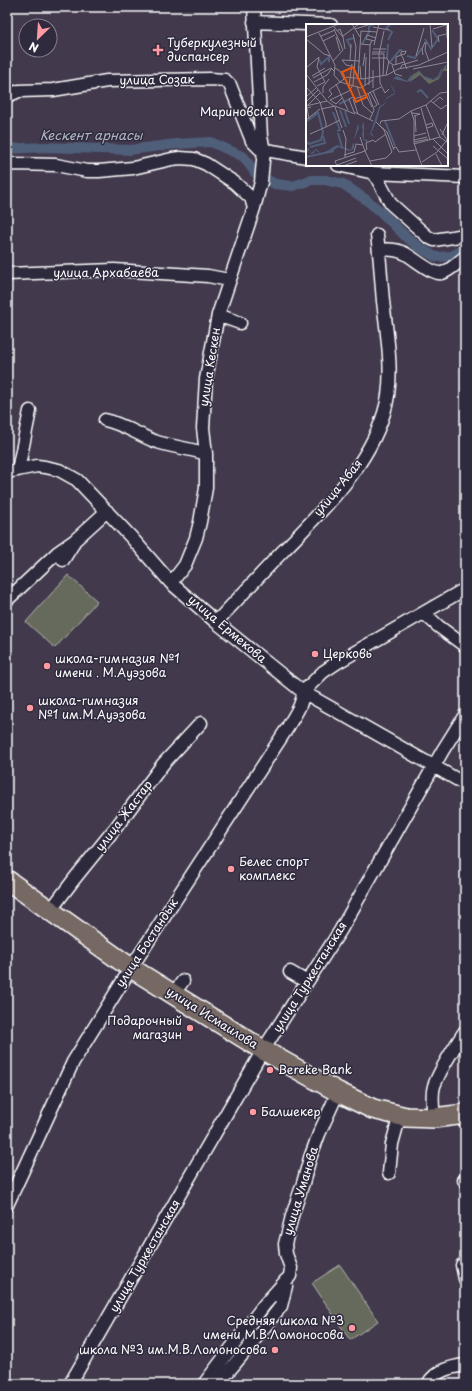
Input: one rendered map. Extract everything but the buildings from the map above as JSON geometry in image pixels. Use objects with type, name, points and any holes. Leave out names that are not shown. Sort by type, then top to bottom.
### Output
[{"type":"main road","name":"улица Исмаилова","points":[[7,880],[131,968],[178,988],[263,1050],[338,1092],[373,1108],[406,1117],[434,1118],[465,1114]]},
{"type":"street","name":"улица Кескен","points":[[172,582],[185,565],[196,538],[206,488],[206,454],[203,428],[204,403],[211,349],[218,315],[254,208],[263,169],[264,150],[261,137],[254,7]]},
{"type":"street","points":[[254,22],[306,24]]},
{"type":"street","name":"улица Созак","points":[[7,96],[19,91],[53,90],[107,81],[223,76],[230,85],[252,141],[260,149],[264,150]]},
{"type":"street","points":[[264,150],[306,157]]},
{"type":"street","points":[[7,166],[13,164],[56,165],[87,171],[99,171],[133,168],[172,159],[194,159],[206,164],[235,183],[251,198],[254,208]]},
{"type":"street","points":[[342,166],[374,173],[465,176]]},
{"type":"street","points":[[374,173],[391,204],[428,237],[434,240],[465,235]]},
{"type":"street","name":"улица Абая","points":[[216,622],[310,524],[340,489],[361,460],[374,438],[384,413],[388,396],[389,376],[389,355],[377,235]]},
{"type":"street","points":[[379,250],[396,250],[403,252],[429,269],[440,274],[465,257]]},
{"type":"street","name":"улица Архабаева","points":[[7,274],[114,270],[208,276],[229,280]]},
{"type":"street","points":[[218,315],[240,323]]},
{"type":"street","points":[[13,471],[30,411]]},
{"type":"street","points":[[105,420],[123,425],[154,441],[206,454]]},
{"type":"street","name":"улица Ермекова","points":[[13,471],[37,466],[64,472],[77,480],[172,582],[216,622],[303,692],[465,784]]},
{"type":"street","points":[[7,600],[57,553],[74,541],[107,511]]},
{"type":"street","points":[[63,560],[74,541]]},
{"type":"street","points":[[303,692],[323,672],[338,662],[465,589]]},
{"type":"street","points":[[424,613],[438,626],[465,646]]},
{"type":"street","name":"улица Бостандык","points":[[7,1205],[73,1062],[131,968],[284,733],[301,705],[303,692]]},
{"type":"street","name":"улица Туркестанская","points":[[70,1384],[263,1050],[340,931],[465,715]]},
{"type":"street","name":"улица Жастар","points":[[50,911],[164,764],[201,723]]},
{"type":"street","points":[[290,972],[306,982]]},
{"type":"street","points":[[434,1118],[432,1098],[434,1086],[447,1060],[465,1031]]},
{"type":"street","name":"улица Уманова","points":[[204,1384],[264,1305],[290,1276],[291,1268],[286,1254],[285,1244],[292,1216],[312,1152],[338,1092]]},
{"type":"street","points":[[389,1173],[392,1144],[400,1115]]},
{"type":"street","points":[[465,1265],[462,1265],[465,1278]]},
{"type":"street","points":[[218,1384],[281,1306],[286,1286],[285,1281]]},
{"type":"street","points":[[428,1384],[433,1376],[448,1368],[465,1365]]},
{"type":"green space","points":[[68,575],[97,601],[55,648],[26,622]]},
{"type":"green space","points":[[340,1265],[378,1321],[350,1340],[312,1283]]},
{"type":"waterway","name":"Кескент арнасы","points":[[7,149],[44,147],[129,150],[176,144],[211,142],[244,157],[255,173],[275,184],[293,186],[311,180],[325,180],[343,184],[380,211],[404,235],[420,248],[436,257],[452,256],[465,247]]},
{"type":"place","name":"Туберкулезный диспансер","points":[[158,50]]},
{"type":"place","name":"Мариновски","points":[[282,112]]},
{"type":"place","name":"Церковь","points":[[315,654]]},
{"type":"place","name":"школа-гимназия №1 имени . М.Ауэзова","points":[[47,666]]},
{"type":"place","name":"школа-гимназия №1 им.М.Ауэзова","points":[[30,708]]},
{"type":"place","name":"Белес спорт комплекс","points":[[231,869]]},
{"type":"place","name":"Подарочный магазин","points":[[190,1028]]},
{"type":"place","name":"Bereke Bank","points":[[270,1070]]},
{"type":"place","name":"Балшекер","points":[[253,1112]]},
{"type":"place","name":"Средняя школа №3 имени М.В.Ломоносова","points":[[352,1328]]},
{"type":"place","name":"школа №3 им.М.В.Ломоносова","points":[[275,1350]]}]
